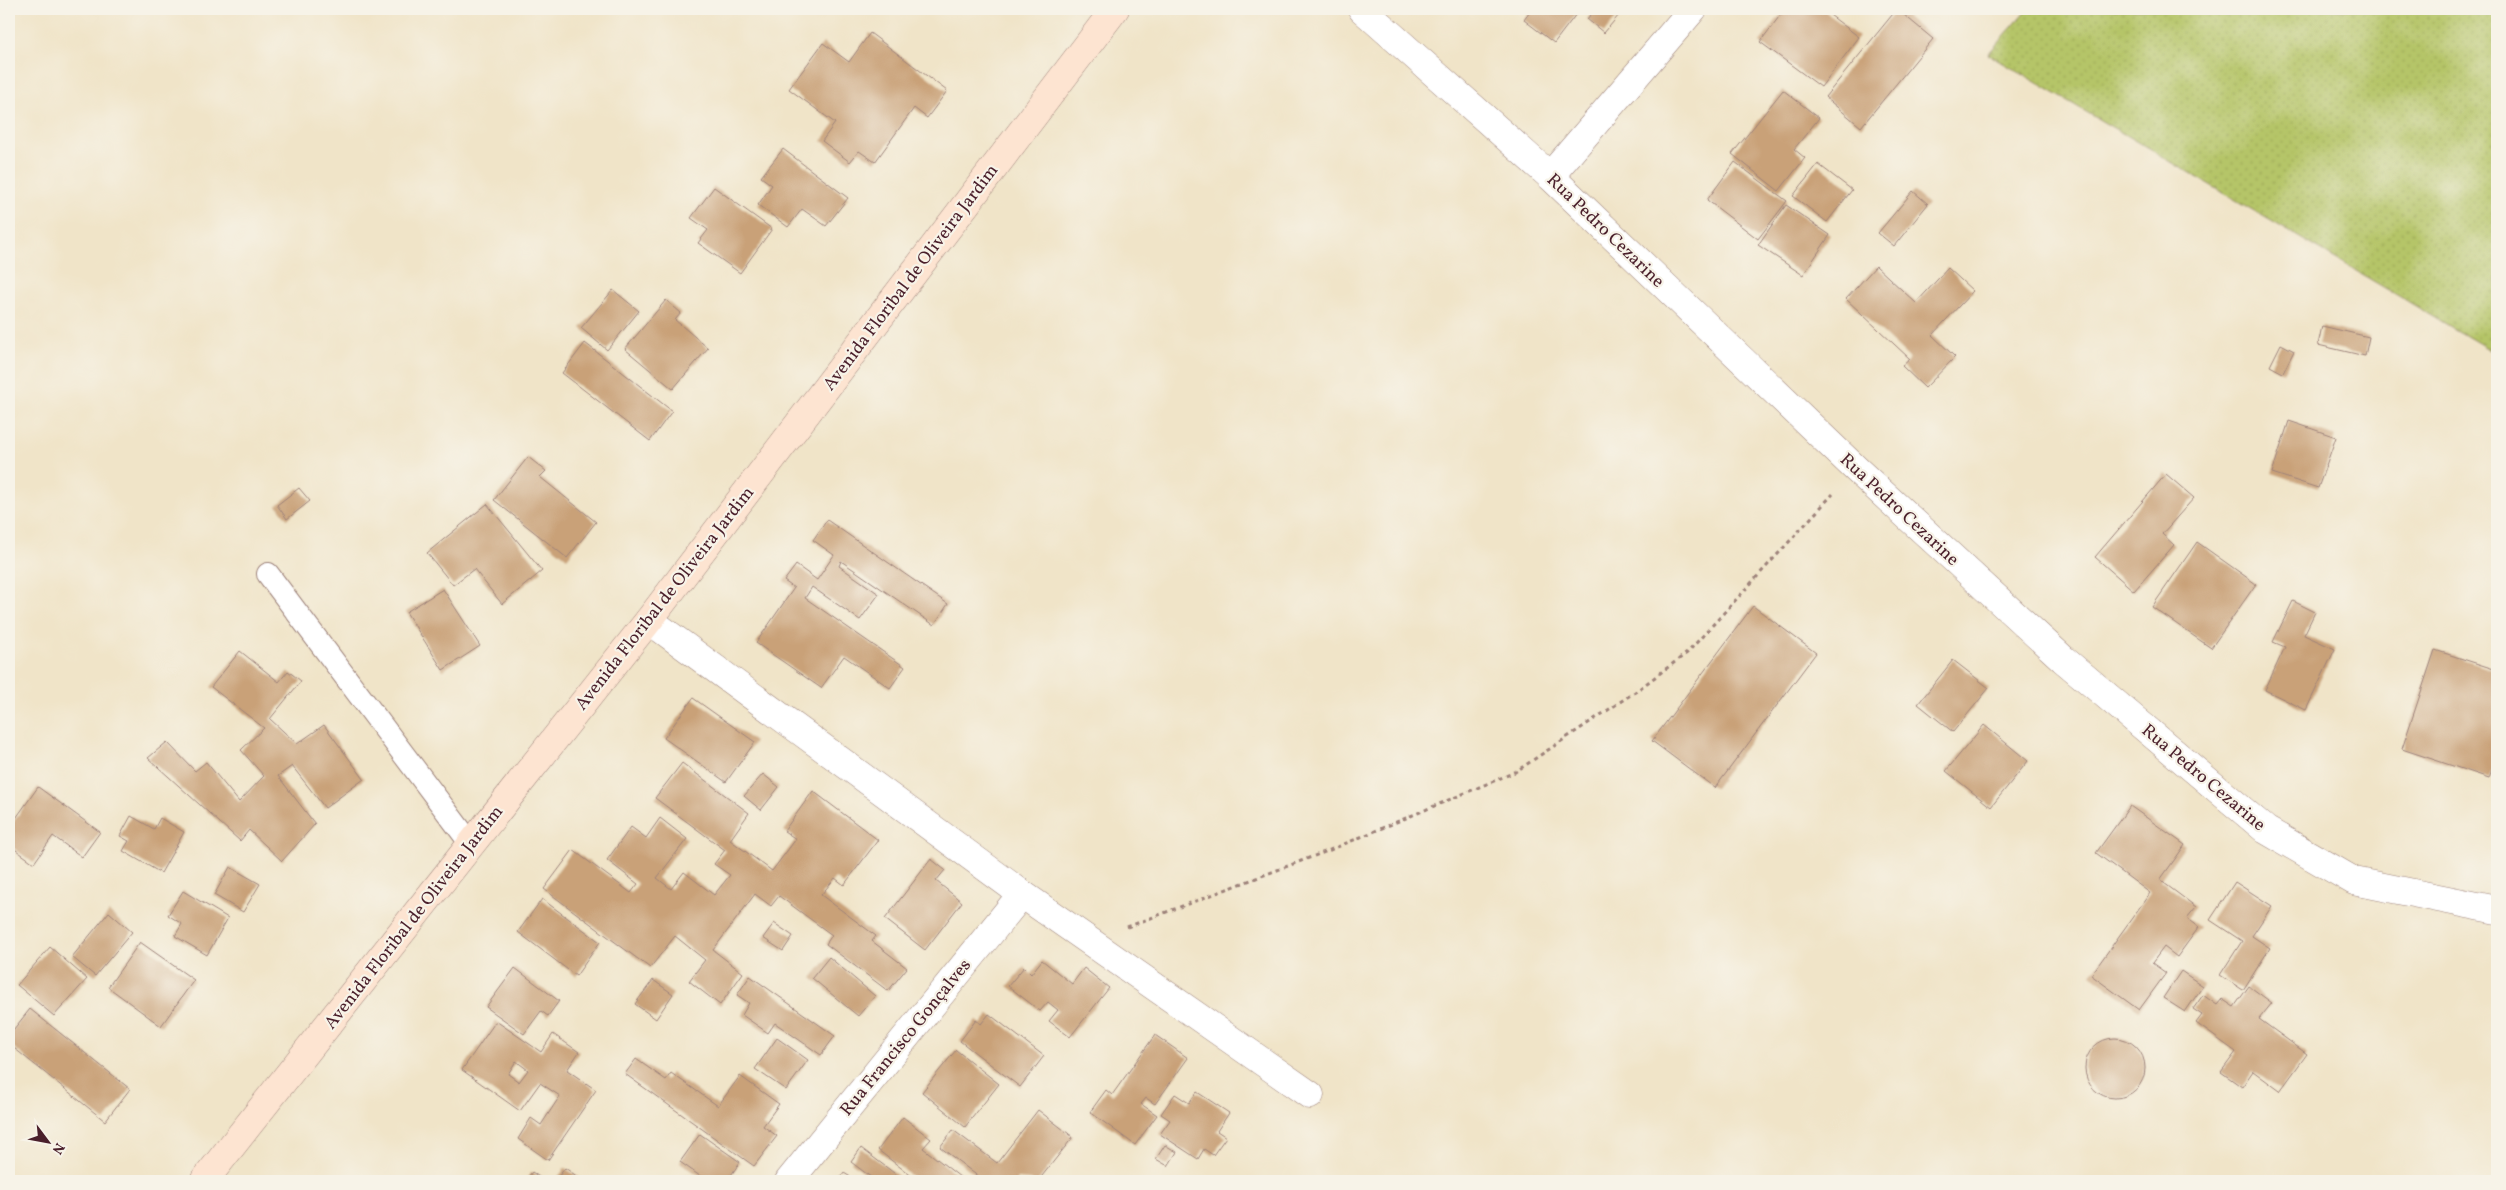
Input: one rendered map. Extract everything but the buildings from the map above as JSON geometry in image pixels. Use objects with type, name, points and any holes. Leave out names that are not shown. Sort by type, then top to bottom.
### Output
[{"type":"street","name":"Avenida Floribal de Oliveira Jardim","points":[[204,1181],[649,620],[1115,9]]},
{"type":"street","name":"Rua Pedro Cezarine","points":[[1362,9],[1550,176],[1856,469],[2064,659],[2266,830],[2354,881],[2497,910]]},
{"type":"street","points":[[1550,176],[1693,9]]},
{"type":"street","points":[[649,620],[1022,894],[1310,1095]]},
{"type":"street","name":"Rua Francisco Gonçalves","points":[[789,1181],[1022,894]]},
{"type":"lane","points":[[268,574],[471,844]]},
{"type":"path","points":[[1103,950],[1129,926],[1330,850],[1515,772],[1635,692],[1687,653],[1856,469]]},
{"type":"green space","points":[[2028,9],[2497,9],[2497,354],[1988,54]]}]
